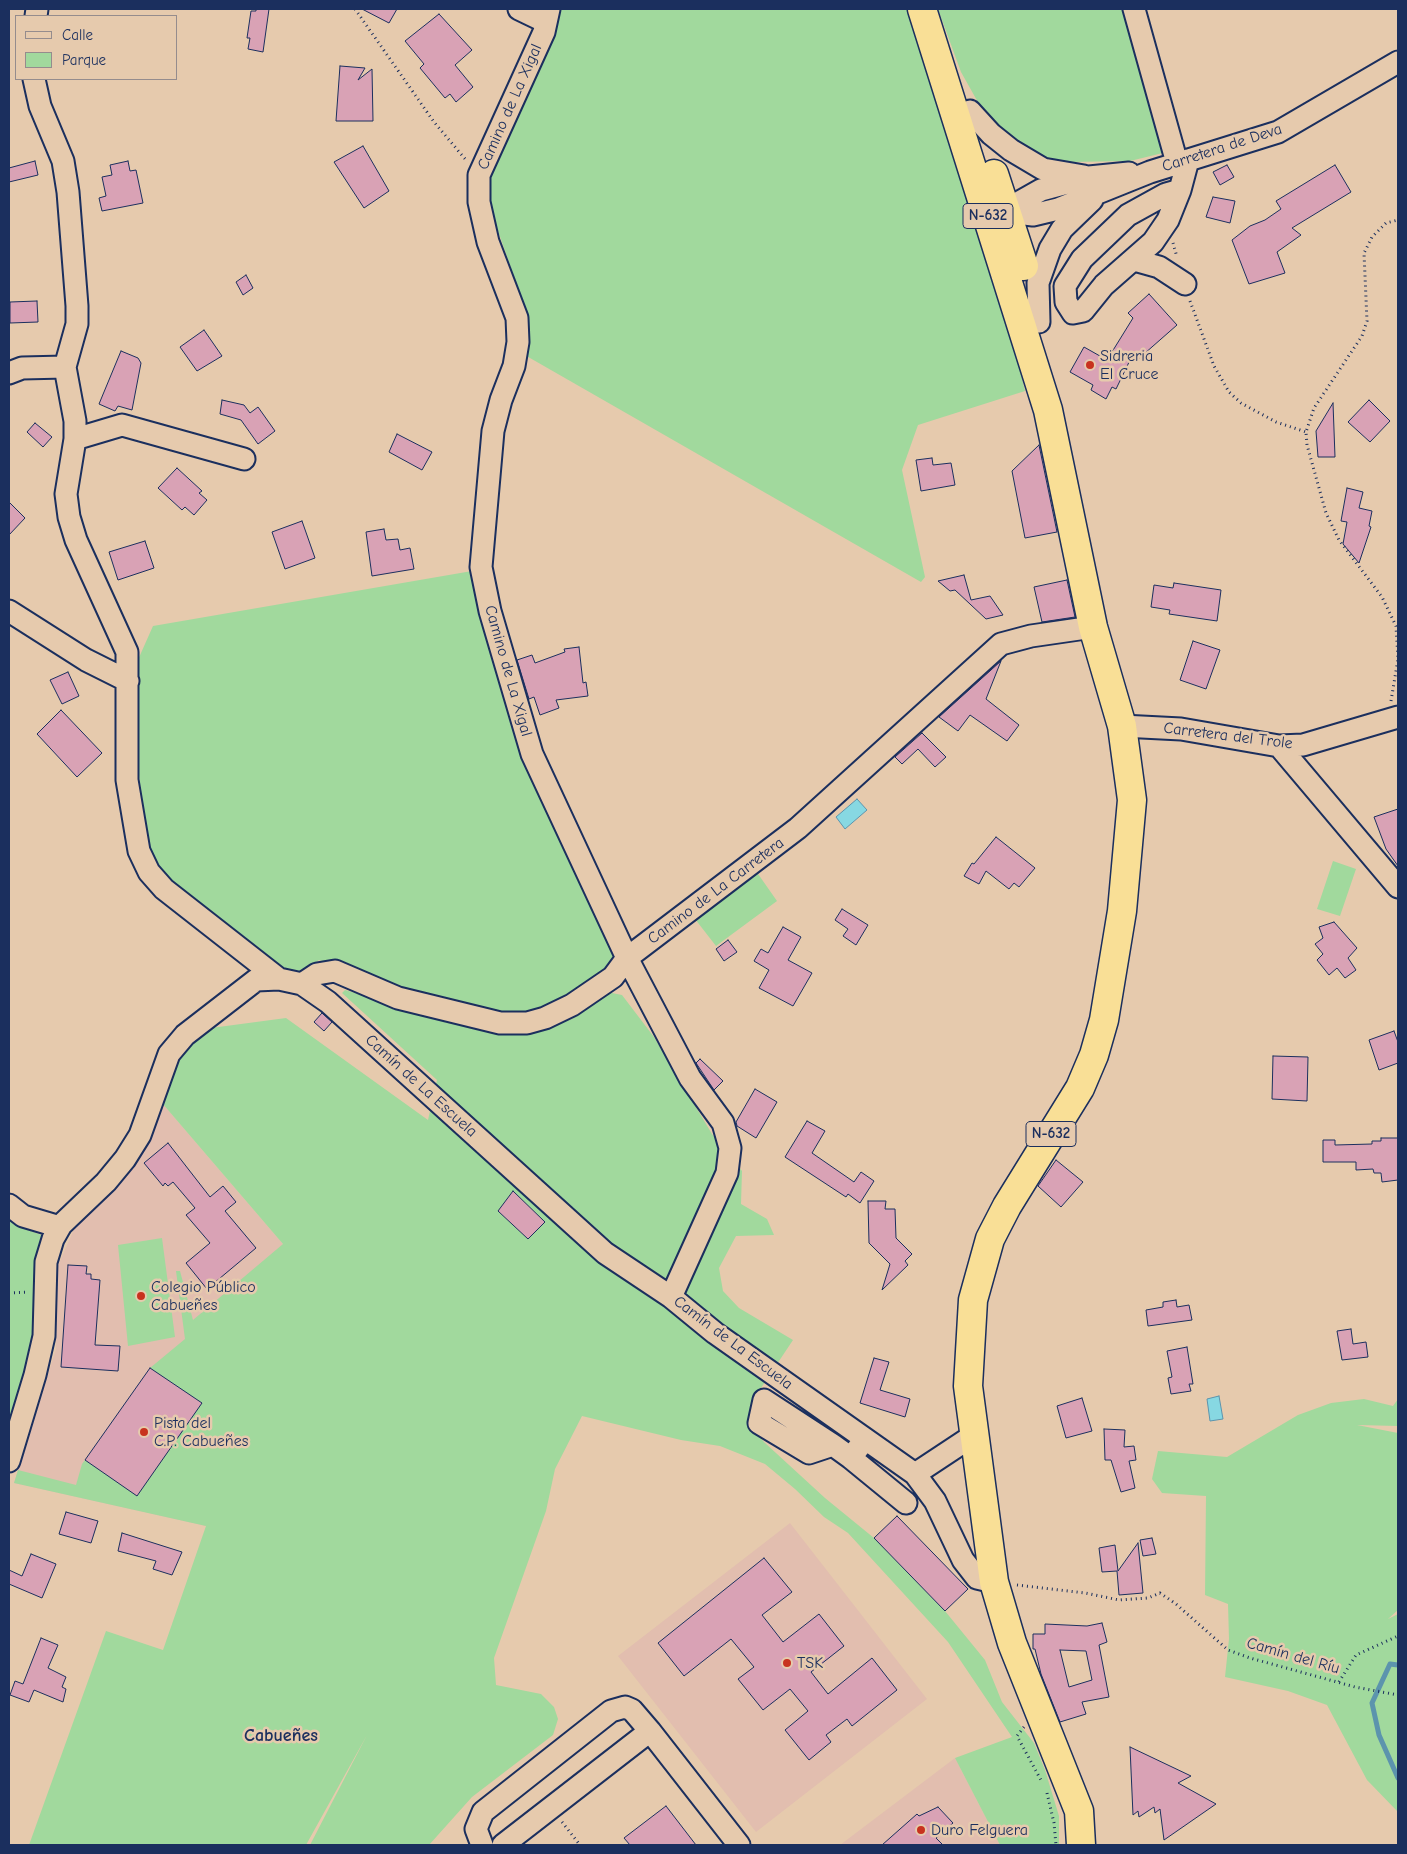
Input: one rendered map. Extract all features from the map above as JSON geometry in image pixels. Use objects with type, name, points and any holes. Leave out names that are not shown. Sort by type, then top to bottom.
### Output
[{"type":"highway","name":"N-632","points":[[922,9],[962,110],[1030,322],[1093,627],[1122,726],[1132,800],[1122,912],[1104,1020],[1094,1055],[1080,1088],[1007,1206],[990,1239],[973,1300],[968,1386],[994,1582],[1012,1644],[1079,1811],[1081,1845]]},
{"type":"highway","points":[[962,110],[1008,212],[1030,322]]},
{"type":"street","points":[[519,9],[547,15]]},
{"type":"street","points":[[1134,9],[1183,161],[1180,190],[1168,220],[1153,242],[1104,285],[1082,311],[1074,314],[1066,302],[1065,286],[1082,259],[1128,216],[1166,194],[1180,190]]},
{"type":"street","name":"Camino de La Xigal","points":[[547,15],[544,32],[479,175],[479,202],[488,242],[517,318],[518,342],[514,366],[501,400],[494,431],[481,567],[490,611],[532,754],[627,958],[690,1078],[723,1123],[730,1148],[727,1173],[671,1297]]},
{"type":"street","name":"Carretera de Deva","points":[[1008,212],[1041,190],[1095,184],[1150,172],[1278,132],[1398,62]]},
{"type":"street","points":[[34,80],[40,106],[63,161],[68,192],[77,306],[77,324],[65,367],[76,420],[75,439],[66,494],[69,517],[76,540],[127,652],[127,780],[139,852],[149,872],[164,889],[254,958],[278,979]]},
{"type":"street","points":[[962,110],[1011,150],[1044,169],[1095,184],[1062,229],[1050,249],[1038,283],[1030,322]]},
{"type":"street","points":[[1134,260],[1159,267],[1185,284]]},
{"type":"street","points":[[9,373],[22,368],[65,367]]},
{"type":"street","points":[[75,439],[122,425],[244,459]]},
{"type":"street","points":[[9,611],[86,660],[128,681]]},
{"type":"street","name":"Camino de La Carretera","points":[[302,984],[317,974],[334,971],[398,998],[423,1006],[500,1023],[526,1023],[545,1018],[572,1005],[613,977],[627,958],[798,828],[1001,644],[1031,636],[1093,627]]},
{"type":"street","name":"Carretera del Trole","points":[[1122,726],[1181,729],[1279,746],[1303,744],[1395,718]]},
{"type":"street","points":[[1279,746],[1398,887]]},
{"type":"street","name":"Camín de La Escuela","points":[[9,1461],[35,1376],[44,1336],[46,1262],[60,1228],[106,1182],[125,1159],[140,1135],[169,1054],[185,1035],[256,980],[278,979],[302,984],[328,1002],[605,1253],[671,1297],[715,1333],[915,1474],[935,1501],[963,1560],[977,1578],[994,1582]]},
{"type":"street","points":[[9,1205],[23,1216],[60,1228]]},
{"type":"street","points":[[915,1474],[974,1435]]},
{"type":"street","points":[[851,1458],[865,1439]]},
{"type":"street","points":[[833,1445],[906,1503]]},
{"type":"street","points":[[482,1845],[476,1829],[483,1812],[611,1711],[626,1707],[632,1710],[650,1731],[739,1845]]},
{"type":"street","points":[[503,1845],[650,1731]]},
{"type":"path","points":[[355,9],[434,122],[479,175]]},
{"type":"path","points":[[1168,220],[1185,284],[1214,366],[1229,392],[1241,403],[1276,422],[1306,432]]},
{"type":"path","points":[[1395,718],[1391,705],[1398,659],[1396,626],[1382,596],[1339,540],[1332,527],[1316,479],[1307,446],[1306,432],[1314,408],[1362,336],[1366,321],[1364,253],[1372,237],[1386,223],[1398,220]]},
{"type":"path","name":"Camín del Ríu","points":[[994,1582],[1085,1593],[1119,1600],[1148,1598],[1160,1593],[1176,1604],[1228,1650],[1250,1658],[1339,1682],[1398,1695]]},
{"type":"path","points":[[1339,1682],[1356,1655],[1398,1636]]},
{"type":"path","points":[[1039,1710],[1017,1736],[1040,1776],[1048,1795],[1054,1823],[1056,1845]]},
{"type":"path","points":[[557,1815],[580,1845]]},
{"type":"shaded area","name":"Colegio Público Cabueñes","points":[[162,1103],[283,1244],[206,1526],[14,1483],[56,1349],[57,1268],[74,1229],[114,1187]]},
{"type":"shaded area","points":[[790,1523],[927,1699],[756,1832],[618,1656]]},
{"type":"shaded area","points":[[955,1758],[1000,1845],[840,1845]]},
{"type":"green space","points":[[557,9],[908,9],[1009,325],[1025,391],[918,425],[902,470],[925,577],[921,582],[523,354],[525,323],[518,288],[491,211],[488,179]]},
{"type":"green space","points":[[938,9],[1125,9],[1167,152],[1130,161],[1070,162],[1042,157],[1013,142],[984,113],[961,72]]},
{"type":"green space","points":[[472,571],[617,954],[609,975],[524,1019],[439,1003],[372,976],[319,960],[299,975],[286,973],[163,877],[145,841],[138,764],[137,662],[153,626]]},
{"type":"green space","points":[[1333,861],[1356,869],[1340,916],[1317,909]]},
{"type":"green space","points":[[756,871],[777,901],[716,946],[695,919]]},
{"type":"green space","points":[[345,990],[486,1031],[532,1028],[572,1019],[588,1002],[607,992],[622,995],[654,1037],[712,1134],[742,1171],[741,1204],[767,1219],[774,1235],[736,1236],[719,1268],[723,1291],[739,1308],[793,1340],[761,1388],[751,1426],[764,1442],[825,1498],[874,1538],[945,1611],[985,1660],[1002,1702],[1034,1743],[1045,1770],[1059,1816],[1059,1845],[1000,1845],[955,1758],[1012,1737],[948,1642],[848,1533],[824,1517],[765,1464],[720,1446],[681,1440],[582,1416],[555,1469],[546,1511],[494,1658],[496,1685],[541,1694],[554,1707],[558,1719],[553,1735],[472,1797],[429,1845],[310,1845],[367,1735],[306,1845],[29,1845],[106,1631],[163,1650],[206,1526],[14,1483],[18,1470],[76,1485],[85,1460],[137,1496],[201,1404],[150,1368],[185,1339],[176,1271],[180,1271],[193,1320],[283,1244],[162,1103],[179,1057],[211,1028],[286,1018],[428,1120],[437,1080],[342,993]],"holes":[[[513,1191],[545,1222],[528,1239],[498,1211]]]},
{"type":"green space","points":[[9,1217],[22,1228],[53,1239],[9,1461]]},
{"type":"green space","points":[[162,1238],[175,1337],[128,1346],[118,1245]]},
{"type":"green space","points":[[1364,1399],[1393,1406],[1398,1399],[1398,1426],[1357,1425],[1398,1433],[1398,1610],[1388,1619],[1398,1614],[1398,1812],[1367,1780],[1327,1705],[1288,1691],[1225,1677],[1229,1639],[1228,1604],[1205,1595],[1206,1496],[1162,1493],[1152,1479],[1158,1451],[1227,1457],[1298,1415],[1331,1403]]},
{"type":"water","points":[[857,799],[867,810],[845,829],[836,817]]},
{"type":"water","points":[[1219,1396],[1223,1419],[1210,1421],[1207,1399]]},
{"type":"building","points":[[256,9],[269,9],[263,52],[248,49],[250,38],[247,38],[251,11],[256,11]]},
{"type":"building","points":[[362,9],[397,9],[389,23]]},
{"type":"building","points":[[439,14],[472,50],[455,65],[473,87],[456,102],[450,94],[445,98],[420,68],[424,64],[405,41]]},
{"type":"building","points":[[340,66],[365,68],[358,80],[372,69],[373,121],[336,121]]},
{"type":"building","points":[[363,146],[389,191],[364,208],[334,162]]},
{"type":"building","points":[[35,161],[38,175],[9,182],[9,168]]},
{"type":"building","points":[[128,161],[130,171],[136,170],[143,203],[102,211],[99,198],[106,196],[102,177],[112,175],[110,165]]},
{"type":"building","points":[[1227,165],[1234,177],[1220,185],[1213,172]]},
{"type":"building","points":[[1335,165],[1351,192],[1292,228],[1301,235],[1277,252],[1285,273],[1249,284],[1232,240],[1250,226],[1265,220],[1281,209],[1276,201]]},
{"type":"building","points":[[1213,197],[1235,201],[1230,223],[1206,217]]},
{"type":"building","points":[[246,275],[253,288],[243,295],[236,282]]},
{"type":"building","points":[[1149,294],[1177,325],[1136,361],[1132,356],[1116,389],[1112,387],[1106,399],[1091,390],[1093,385],[1070,372],[1084,347],[1107,360],[1133,318],[1128,313]]},
{"type":"building","points":[[37,301],[38,322],[10,323],[10,302]]},
{"type":"building","points":[[204,330],[222,356],[197,371],[180,347]]},
{"type":"building","points":[[121,351],[138,358],[141,363],[132,410],[118,406],[115,411],[99,404]]},
{"type":"building","points":[[222,400],[244,405],[250,413],[258,407],[275,431],[258,444],[241,420],[220,414]]},
{"type":"building","points":[[1369,400],[1390,421],[1370,442],[1348,422]]},
{"type":"building","points":[[1333,403],[1335,457],[1318,457],[1316,431]]},
{"type":"building","points":[[35,423],[52,437],[43,447],[27,432]]},
{"type":"building","points":[[397,434],[432,452],[422,470],[389,452]]},
{"type":"building","points":[[1039,445],[1057,532],[1025,538],[1012,471]]},
{"type":"building","points":[[932,458],[933,465],[951,463],[955,485],[921,491],[916,460]]},
{"type":"building","points":[[177,468],[202,491],[199,493],[207,500],[194,515],[185,507],[182,510],[158,488]]},
{"type":"building","points":[[1347,488],[1363,492],[1359,508],[1372,511],[1369,526],[1371,527],[1359,563],[1343,544],[1347,522],[1341,521]]},
{"type":"building","points":[[9,502],[25,518],[9,535]]},
{"type":"building","points":[[302,521],[315,558],[285,569],[272,532]]},
{"type":"building","points":[[384,529],[386,540],[398,539],[400,550],[410,548],[414,569],[372,576],[366,532]]},
{"type":"building","points":[[145,541],[154,568],[118,580],[109,552]]},
{"type":"building","points":[[964,575],[971,600],[990,596],[1003,615],[986,619],[955,590],[950,591],[938,581]]},
{"type":"building","points":[[1067,580],[1075,617],[1042,622],[1034,587]]},
{"type":"building","points":[[1174,583],[1221,590],[1217,621],[1169,614],[1170,610],[1151,607],[1154,585],[1173,588]]},
{"type":"building","points":[[1193,641],[1220,650],[1206,689],[1180,680]]},
{"type":"building","points":[[579,647],[583,683],[586,682],[588,696],[556,700],[559,708],[540,715],[534,697],[529,699],[517,660],[532,655],[535,663],[565,652],[564,649]]},
{"type":"building","points":[[1001,661],[986,699],[1019,725],[1007,741],[970,715],[958,731],[939,717]]},
{"type":"building","points":[[68,672],[79,696],[62,704],[50,680]]},
{"type":"building","points":[[61,710],[102,753],[77,777],[37,734]]},
{"type":"building","points":[[922,733],[946,757],[935,767],[918,749],[902,764],[895,757]]},
{"type":"building","points":[[1398,809],[1398,866],[1386,849],[1374,817]]},
{"type":"building","points":[[996,837],[1035,868],[1019,887],[1014,883],[1009,889],[986,871],[979,884],[964,876],[972,863],[974,864]]},
{"type":"building","points":[[842,909],[868,925],[856,945],[843,936],[848,929],[835,920]]},
{"type":"building","points":[[1334,922],[1357,948],[1348,958],[1356,970],[1345,978],[1337,968],[1329,975],[1317,960],[1323,954],[1315,944],[1323,938],[1319,927]]},
{"type":"building","points":[[783,927],[801,937],[788,960],[812,973],[793,1006],[759,988],[769,970],[754,961],[761,949],[768,953]]},
{"type":"building","points":[[728,940],[737,952],[724,961],[716,949]]},
{"type":"building","points":[[322,1013],[332,1022],[324,1031],[314,1022]]},
{"type":"building","points":[[1394,1031],[1398,1042],[1398,1063],[1379,1070],[1369,1040]]},
{"type":"building","points":[[1273,1056],[1308,1057],[1307,1101],[1272,1099]]},
{"type":"building","points":[[700,1059],[723,1081],[714,1090],[696,1063]]},
{"type":"building","points":[[755,1089],[777,1102],[756,1138],[737,1126],[736,1122]]},
{"type":"building","points":[[807,1121],[825,1131],[812,1153],[854,1182],[861,1172],[874,1181],[860,1203],[848,1194],[846,1197],[785,1157]]},
{"type":"building","points":[[1381,1138],[1398,1138],[1398,1180],[1382,1182],[1381,1173],[1374,1173],[1373,1169],[1356,1170],[1356,1162],[1323,1162],[1323,1140],[1335,1140],[1335,1145],[1372,1144],[1372,1141],[1381,1141]]},
{"type":"building","points":[[168,1143],[210,1197],[223,1186],[236,1202],[225,1211],[256,1248],[207,1289],[186,1263],[210,1243],[186,1215],[195,1208],[173,1182],[168,1186],[165,1183],[163,1186],[144,1163]]},
{"type":"building","points":[[1056,1160],[1083,1182],[1061,1207],[1038,1186]]},
{"type":"building","points":[[513,1191],[545,1222],[528,1239],[498,1211]]},
{"type":"building","points":[[868,1201],[886,1201],[885,1209],[895,1209],[896,1238],[912,1254],[905,1261],[908,1265],[882,1290],[890,1264],[869,1243]]},
{"type":"building","points":[[68,1265],[87,1266],[86,1274],[91,1274],[91,1279],[100,1280],[95,1345],[120,1346],[118,1371],[61,1367]]},
{"type":"building","points":[[1176,1300],[1177,1307],[1189,1305],[1192,1320],[1148,1326],[1146,1310],[1163,1307],[1163,1302]]},
{"type":"building","points":[[1351,1329],[1353,1344],[1366,1342],[1368,1357],[1342,1360],[1337,1331]]},
{"type":"building","points":[[1187,1347],[1193,1384],[1189,1384],[1191,1391],[1171,1394],[1168,1378],[1172,1377],[1167,1351]]},
{"type":"building","points":[[874,1358],[889,1362],[880,1390],[910,1399],[905,1417],[860,1403]]},
{"type":"building","name":"Pista del C.P. Cabueñes","points":[[150,1368],[202,1403],[137,1496],[85,1460]]},
{"type":"building","points":[[1082,1398],[1092,1431],[1066,1438],[1057,1406]]},
{"type":"building","points":[[1104,1429],[1125,1430],[1124,1447],[1134,1446],[1136,1460],[1129,1461],[1135,1488],[1121,1492],[1111,1460],[1105,1460]]},
{"type":"building","points":[[66,1512],[98,1521],[91,1543],[59,1534]]},
{"type":"building","points":[[897,1516],[968,1589],[945,1611],[874,1538]]},
{"type":"building","points":[[122,1533],[182,1552],[172,1575],[153,1569],[156,1561],[118,1551]]},
{"type":"building","points":[[1152,1538],[1156,1554],[1143,1556],[1140,1540]]},
{"type":"building","points":[[1138,1543],[1143,1593],[1119,1595],[1117,1571],[1102,1572],[1099,1548],[1115,1545],[1118,1571]]},
{"type":"building","points":[[31,1554],[56,1564],[42,1598],[9,1584],[9,1570],[22,1576]]},
{"type":"building","name":"TSK","points":[[764,1558],[792,1592],[762,1615],[783,1642],[819,1614],[844,1646],[811,1672],[828,1694],[872,1658],[897,1690],[852,1726],[847,1719],[826,1735],[831,1742],[809,1760],[785,1730],[808,1711],[790,1689],[763,1710],[738,1679],[754,1667],[731,1639],[684,1676],[658,1643]]},
{"type":"building","points":[[1102,1623],[1107,1642],[1099,1645],[1109,1697],[1082,1702],[1086,1714],[1060,1722],[1041,1674],[1035,1649],[1033,1649],[1033,1634],[1045,1634],[1045,1624],[1087,1626]],"holes":[[[1060,1650],[1086,1651],[1092,1680],[1069,1687]]]},
{"type":"building","points":[[41,1638],[58,1645],[48,1668],[66,1677],[62,1687],[66,1689],[63,1702],[34,1690],[29,1702],[10,1695],[15,1681],[23,1684]]},
{"type":"building","points":[[1130,1747],[1191,1776],[1178,1783],[1216,1804],[1164,1840],[1160,1809],[1155,1813],[1154,1807],[1139,1817],[1138,1811],[1133,1815]]},
{"type":"building","points":[[666,1806],[696,1845],[630,1845],[624,1838]]},
{"type":"building","name":"Duro Felguera","points":[[938,1807],[953,1823],[936,1838],[943,1845],[882,1845],[917,1814],[919,1816]]},
{"type":"waterway","points":[[1398,1665],[1390,1664],[1372,1703],[1379,1735],[1398,1778]]},
{"type":"place","name":"Sidreria El Cruce","points":[[1090,365]]},
{"type":"place","name":"Colegio Público Cabueñes","points":[[141,1296]]},
{"type":"place","name":"Pista del C.P. Cabueñes","points":[[144,1432]]},
{"type":"place","name":"TSK","points":[[787,1663]]},
{"type":"place","name":"Duro Felguera","points":[[921,1830]]},
{"type":"district","name":"Cabueñes","points":[[281,1736]]}]
